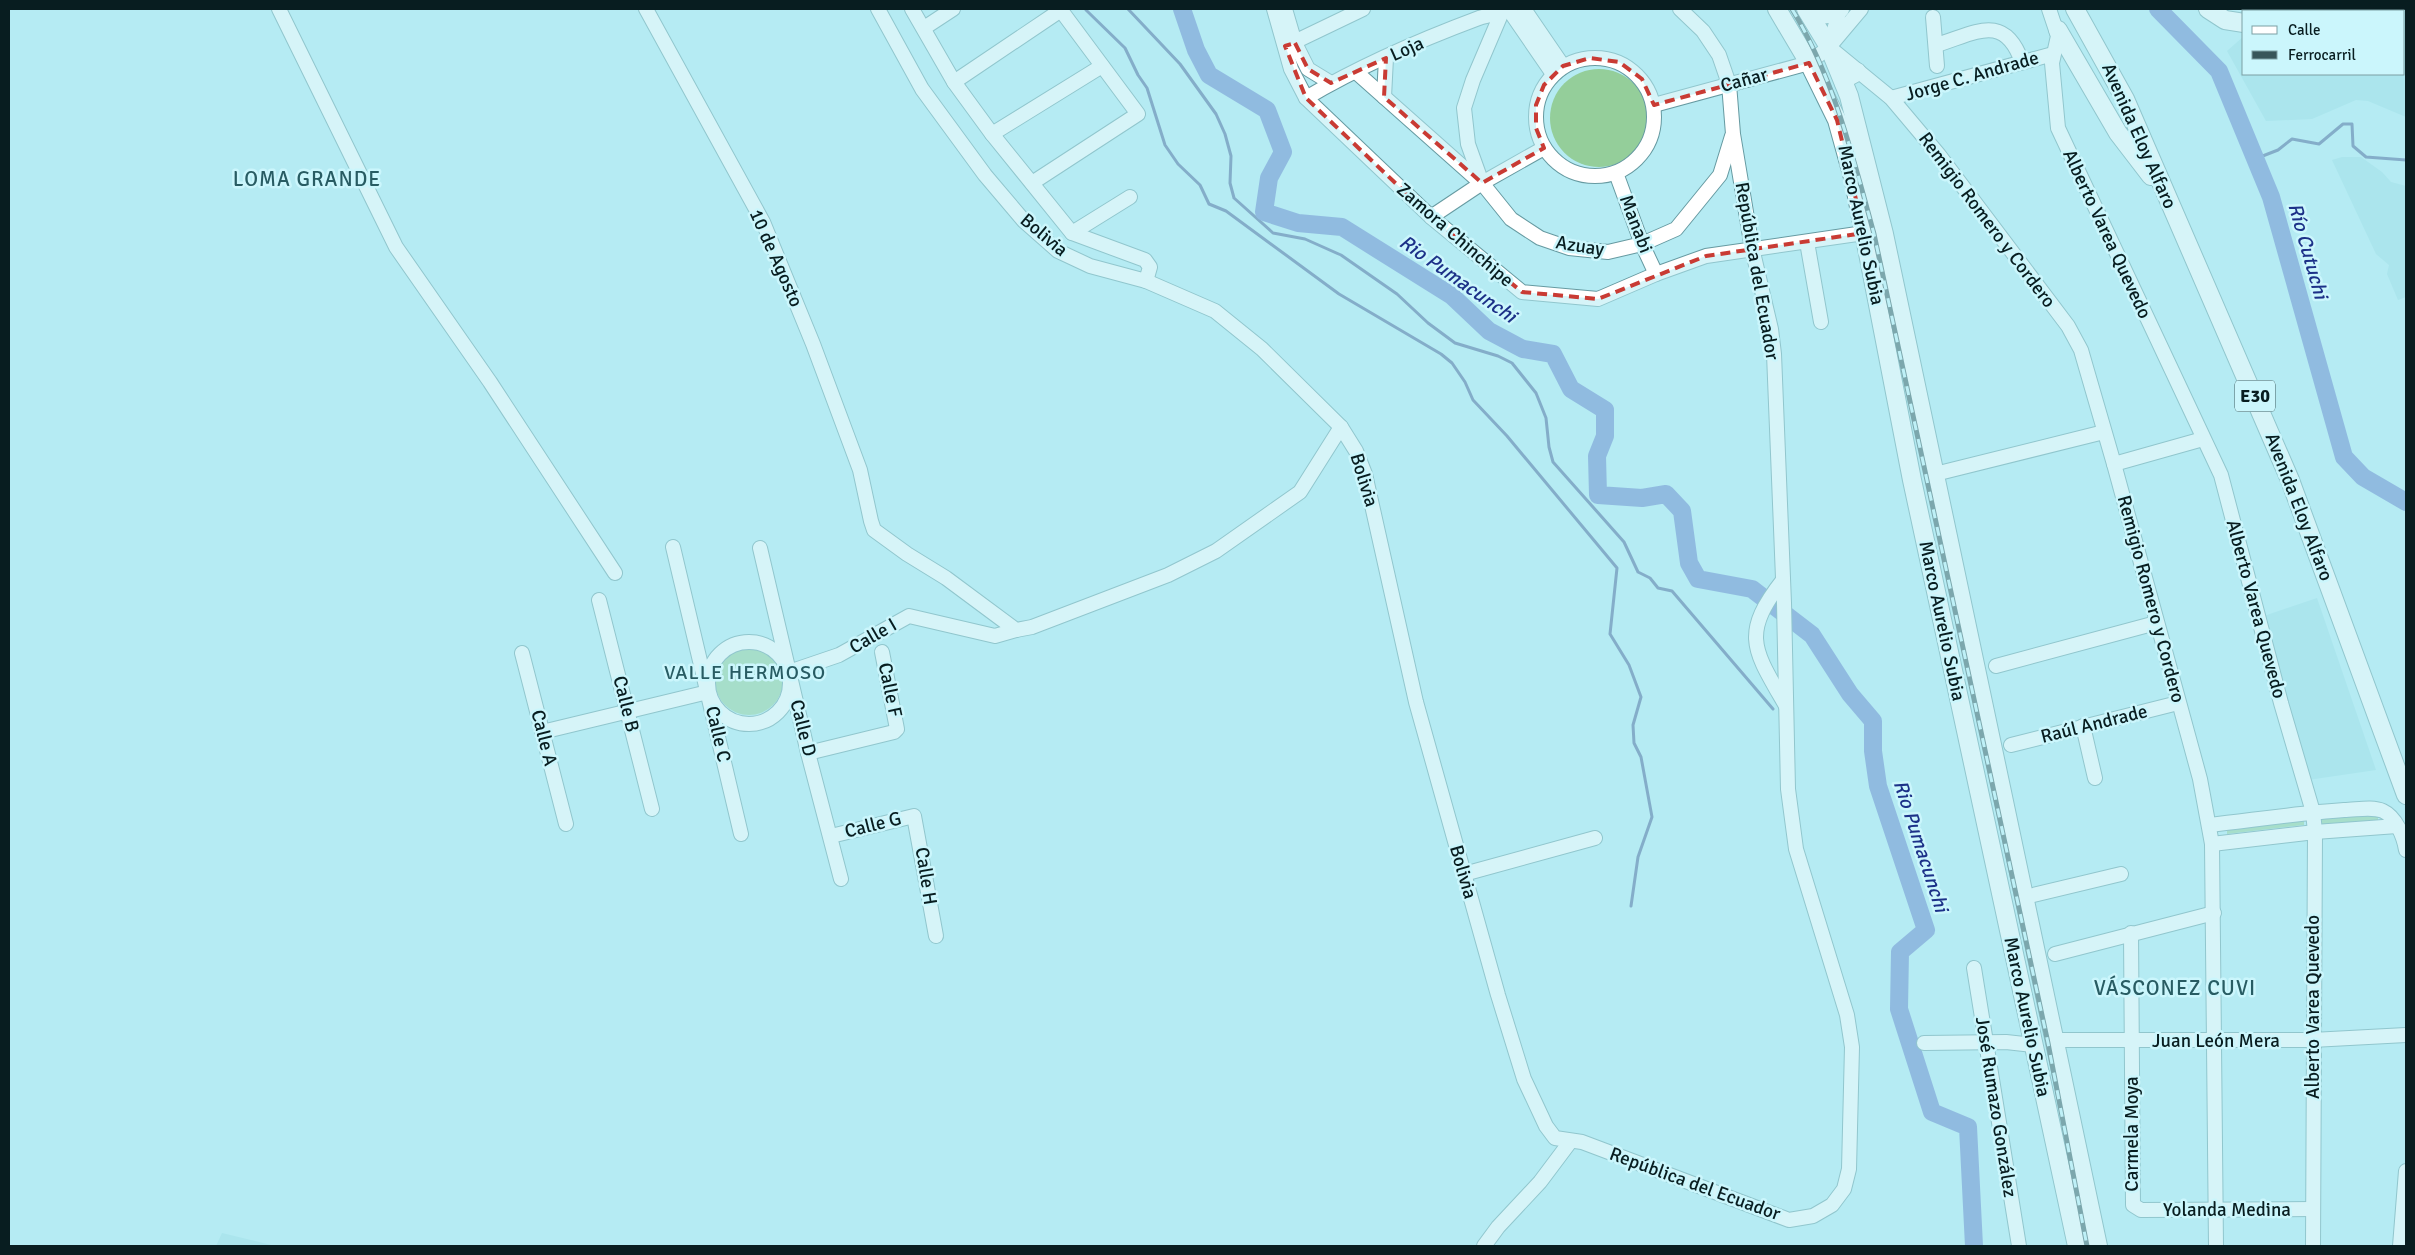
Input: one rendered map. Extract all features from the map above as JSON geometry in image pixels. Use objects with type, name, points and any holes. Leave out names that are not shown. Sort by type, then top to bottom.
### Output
[{"type":"main road","name":"Marco Aurelio Subia","points":[[1777,9],[1809,64],[1837,120],[1854,181],[1912,480],[2077,1246]]},
{"type":"main road","name":"Marco Aurelio Subia","points":[[1807,9],[1851,77],[2098,1246]]},
{"type":"main road","points":[[1807,9],[1824,15],[1840,9]]},
{"type":"main road","name":"Avenida Eloy Alfaro","points":[[2075,9],[2126,99],[2165,195],[2227,329],[2290,480],[2406,796]]},
{"type":"main road","points":[[2208,9],[2225,20],[2242,23]]},
{"type":"main road","points":[[2058,30],[2118,133],[2165,195]]},
{"type":"street","points":[[279,9],[396,247],[490,382],[614,573]]},
{"type":"street","name":"10 de Agosto","points":[[646,9],[763,222],[813,344],[860,470],[871,521],[880,536],[946,578],[1016,630]]},
{"type":"street","name":"Bolivia","points":[[878,9],[922,89],[985,175],[1024,221],[1058,251],[1090,266],[1146,280],[1215,311],[1262,349],[1341,427],[1356,451],[1365,474],[1416,702],[1524,1079],[1546,1126],[1555,1138],[1570,1142]]},
{"type":"street","points":[[912,9],[954,82],[992,134],[1072,233],[1145,260],[1150,267],[1146,280]]},
{"type":"street","points":[[924,28],[953,9]]},
{"type":"street","points":[[954,82],[1060,9],[1138,114],[1032,183]]},
{"type":"street","points":[[1274,9],[1290,44],[1308,69],[1331,83]]},
{"type":"street","points":[[1285,9],[1290,44]]},
{"type":"street","points":[[1290,44],[1363,9]]},
{"type":"street","points":[[1524,9],[1558,70]]},
{"type":"street","points":[[1680,9],[1703,31],[1719,55],[1729,84]]},
{"type":"street","points":[[1830,47],[1840,9]]},
{"type":"street","name":"Cañar","points":[[1654,104],[1809,64],[1830,47],[1861,9]]},
{"type":"street","points":[[2049,9],[2058,30]]},
{"type":"street","points":[[1507,10],[1558,70]]},
{"type":"street","name":"Loja","points":[[1306,98],[1331,83],[1386,58],[1481,17],[1507,10]]},
{"type":"street","name":"Azuay","points":[[1507,10],[1473,80],[1464,108],[1468,144],[1482,183],[1511,219],[1540,238],[1570,248],[1608,252],[1642,244],[1676,228],[1720,176],[1733,134]]},
{"type":"street","points":[[1933,17],[1937,66]]},
{"type":"street","points":[[1936,45],[1987,30],[1997,29],[2005,34],[2022,62]]},
{"type":"street","name":"Alberto Varea Quevedo","points":[[2058,30],[2057,42],[2052,54],[2054,99],[2058,128],[2221,475],[2281,703],[2312,812],[2315,832],[2312,1040],[2313,1246]]},
{"type":"street","name":"Zamora Chinchipe","points":[[1290,44],[1291,69],[1306,98],[1430,216],[1522,292],[1598,299],[1656,274],[1706,256],[1864,233]]},
{"type":"street","name":"Jorge C. Andrade","points":[[1891,98],[2052,54]]},
{"type":"street","points":[[1384,97],[1386,58]]},
{"type":"street","points":[[1590,58],[1619,62],[1642,79],[1654,104],[1655,126],[1648,146],[1634,163],[1616,173],[1596,177],[1576,174],[1557,164],[1544,148],[1536,128],[1536,106],[1544,85],[1558,70],[1590,58]]},
{"type":"street","points":[[992,134],[1102,66]]},
{"type":"street","points":[[1356,72],[1482,183]]},
{"type":"street","name":"Remigio Romero y Cordero","points":[[1851,77],[1891,98],[1939,155],[2068,326],[2081,350],[2200,779],[2210,825],[2214,913],[2216,1246]]},
{"type":"street","name":"República del Ecuador","points":[[1570,1142],[1582,1142],[1789,1220],[1813,1216],[1832,1205],[1844,1189],[1849,1169],[1852,1047],[1847,1014],[1796,849],[1788,788],[1786,639],[1774,354],[1771,329],[1752,248],[1733,134],[1729,84]]},
{"type":"street","points":[[1430,216],[1482,183],[1544,148]]},
{"type":"street","name":"Manabi","points":[[1616,173],[1642,244],[1656,274]]},
{"type":"street","points":[[1072,233],[1130,197]]},
{"type":"street","points":[[1807,242],[1820,322]]},
{"type":"street","name":"Calle I","points":[[790,672],[839,655],[909,616],[995,636],[1032,627],[1168,575],[1216,551],[1300,492],[1341,427]]},
{"type":"street","points":[[1935,474],[2104,432]]},
{"type":"street","points":[[2114,464],[2203,439]]},
{"type":"street","name":"Calle C","points":[[674,547],[741,834]]},
{"type":"street","name":"Calle D","points":[[760,548],[808,753],[842,879]]},
{"type":"street","name":"República del Ecuador","points":[[1783,580],[1768,599],[1757,620],[1755,634],[1757,648],[1766,670],[1786,707]]},
{"type":"street","name":"Calle B","points":[[599,600],[652,809]]},
{"type":"street","points":[[1996,666],[2156,623]]},
{"type":"street","points":[[756,642],[768,646],[777,652],[790,672],[788,695],[783,706],[765,720],[741,723],[730,719],[720,712],[708,692],[709,675],[715,659],[724,650],[739,643],[756,642]]},
{"type":"street","name":"Calle F","points":[[808,753],[894,732],[897,729],[882,652]]},
{"type":"street","name":"Calle A","points":[[522,653],[566,824]]},
{"type":"street","points":[[542,732],[708,692]]},
{"type":"street","name":"Raúl Andrade","points":[[2011,746],[2178,703]]},
{"type":"street","points":[[2083,726],[2095,778]]},
{"type":"street","points":[[2210,825],[2312,812],[2372,809],[2383,811],[2397,826],[2406,850]]},
{"type":"street","name":"Calle G","points":[[831,836],[914,816]]},
{"type":"street","name":"Calle H","points":[[914,816],[936,936]]},
{"type":"street","points":[[2212,844],[2315,832],[2397,826]]},
{"type":"street","points":[[1464,874],[1595,838]]},
{"type":"street","points":[[2025,897],[2121,874]]},
{"type":"street","points":[[2055,954],[2214,913]]},
{"type":"street","name":"Carmela Moya","points":[[2132,933],[2133,1205],[2141,1210]]},
{"type":"street","name":"José Rumazo González","points":[[1974,968],[2019,1246]]},
{"type":"street","name":"Juan León Mera","points":[[2055,1040],[2215,1042],[2312,1040],[2406,1035]]},
{"type":"street","points":[[1924,1043],[2033,1044]]},
{"type":"street","points":[[1484,1246],[1498,1227],[1540,1182],[1570,1142]]},
{"type":"street","points":[[2400,1246],[2406,1171]]},
{"type":"street","name":"Yolanda Medina","points":[[2141,1210],[2313,1209]]},
{"type":"highlighted area","points":[[1295,43],[1308,69],[1331,83],[1386,58],[1384,97],[1482,183],[1544,148],[1536,128],[1536,105],[1544,85],[1563,66],[1590,58],[1619,62],[1642,79],[1654,105],[1809,63],[1837,120],[1864,233],[1706,256],[1598,299],[1522,292],[1431,217],[1306,98],[1285,46]]},
{"type":"shaded area","points":[[2406,9],[2406,117],[2368,101],[2356,100],[2312,119],[2266,121],[2227,51],[2242,38],[2242,75],[2405,75],[2405,10],[2281,10]]},
{"type":"shaded area","points":[[2342,157],[2361,157],[2382,172],[2391,182],[2406,186],[2406,297],[2398,300],[2387,274],[2389,265],[2376,254],[2332,160]]},
{"type":"shaded area","points":[[2317,598],[2376,770],[2308,780],[2264,616]]},
{"type":"shaded area","points":[[222,1233],[275,1246],[216,1246]]},
{"type":"green space","points":[[1599,69],[1618,73],[1634,83],[1644,99],[1648,118],[1644,137],[1634,153],[1618,163],[1599,167],[1580,163],[1564,153],[1554,137],[1550,118],[1554,99],[1564,83],[1580,73]]},
{"type":"green space","points":[[742,647],[756,647],[768,652],[778,662],[783,674],[783,688],[778,700],[768,710],[756,715],[742,715],[730,710],[720,700],[715,688],[715,674],[720,662],[730,652]]},
{"type":"green space","points":[[2378,815],[2378,820],[2319,825],[2320,819]]},
{"type":"green space","points":[[2304,820],[2304,825],[2227,834],[2227,829]]},
{"type":"waterway","points":[[1128,9],[1180,64],[1216,114],[1225,134],[1231,156],[1230,183],[1234,198],[1273,233],[1305,239],[1341,255],[1397,294],[1428,323],[1455,343],[1498,356],[1512,363],[1536,393],[1546,418],[1549,447],[1553,462],[1624,542],[1638,572],[1650,578],[1658,588],[1672,591],[1773,709]]},
{"type":"waterway","name":"Rio Pumacunchi","points":[[1182,9],[1196,50],[1209,75],[1267,110],[1283,152],[1269,178],[1264,212],[1298,223],[1342,227],[1452,296],[1489,331],[1523,349],[1553,354],[1571,389],[1605,410],[1605,436],[1597,456],[1598,495],[1642,498],[1666,494],[1682,511],[1689,563],[1698,579],[1752,589],[1812,635],[1850,694],[1873,721],[1873,751],[1878,786],[1926,930],[1900,952],[1899,1009],[1932,1112],[1968,1127],[1974,1246]]},
{"type":"waterway","name":"Río Cutuchi","points":[[2158,9],[2219,71],[2271,197],[2344,457],[2363,477],[2406,502]]},
{"type":"waterway","points":[[1086,10],[1125,48],[1138,75],[1147,88],[1165,145],[1178,164],[1200,185],[1209,204],[1226,211],[1339,294],[1441,354],[1452,363],[1465,382],[1473,400],[1507,436],[1617,568],[1610,634],[1629,665],[1641,697],[1633,725],[1634,743],[1641,757],[1652,817],[1638,857],[1631,906]]},
{"type":"waterway","points":[[2255,159],[2278,150],[2292,139],[2319,144],[2343,124],[2352,124],[2353,146],[2366,157],[2406,160]]},
{"type":"railway","points":[[1792,9],[1807,35],[1831,90],[1850,147],[1874,234],[2048,1043],[2087,1246]]},
{"type":"district","name":"LOMA GRANDE","points":[[307,179]]},
{"type":"district","name":"VALLE HERMOSO","points":[[745,672]]},
{"type":"district","name":"VÁSCONEZ CUVI","points":[[2175,988]]}]
